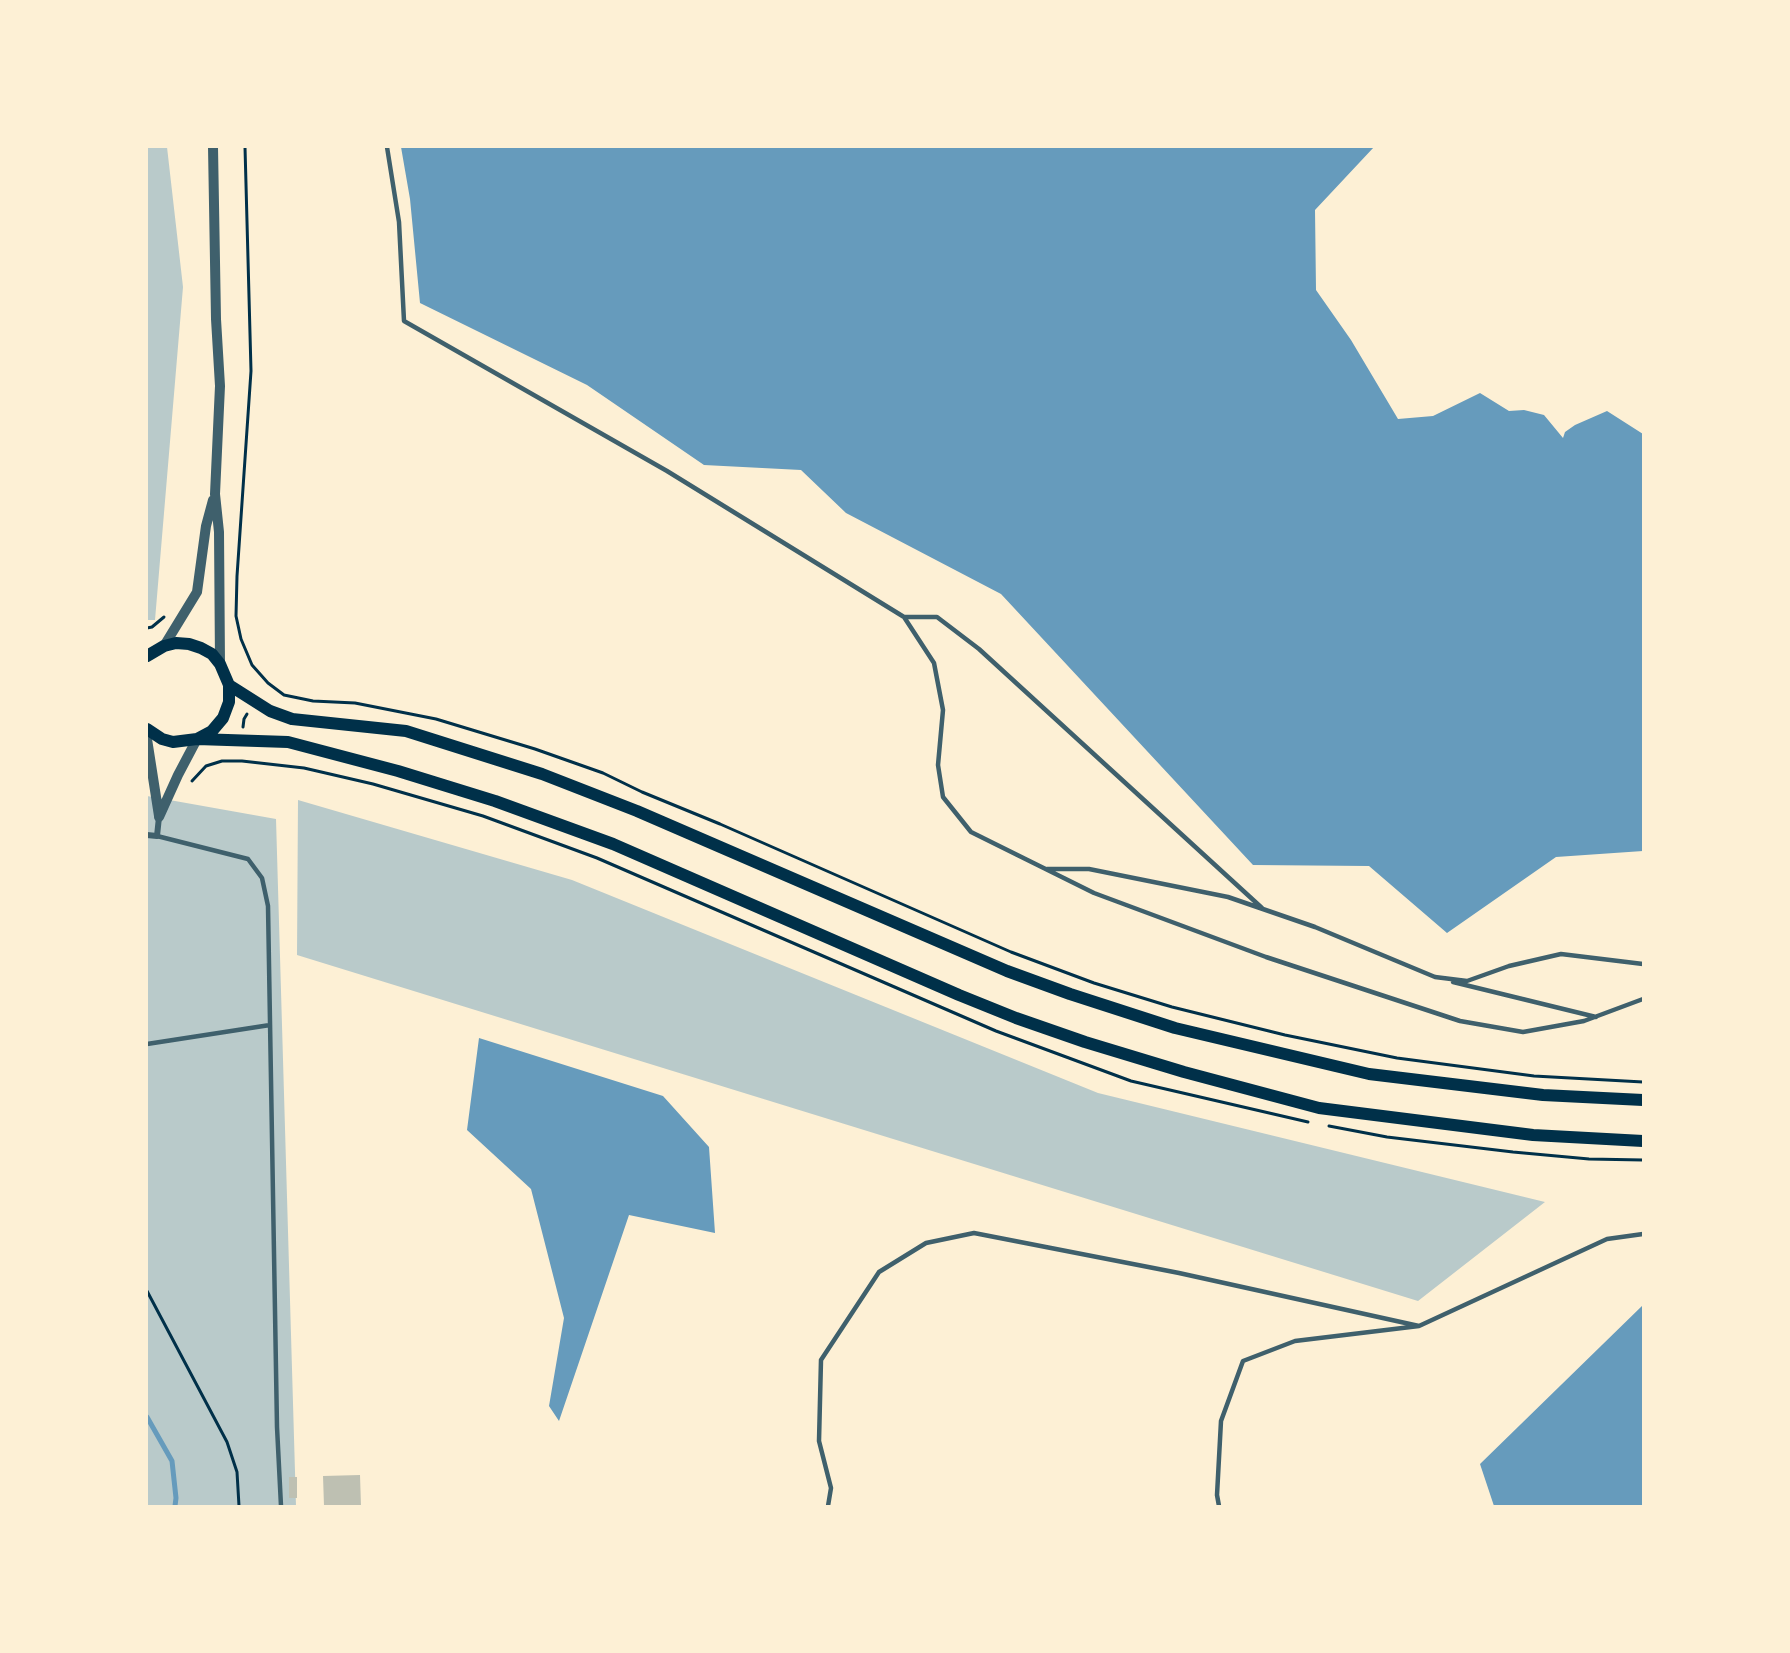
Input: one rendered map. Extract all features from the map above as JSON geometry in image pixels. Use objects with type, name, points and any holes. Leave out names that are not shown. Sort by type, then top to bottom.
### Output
[{"type":"main road","points":[[147,656],[156,648],[176,643],[189,644],[212,654],[220,664],[229,686],[229,702],[223,718],[212,731],[197,740]]},
{"type":"main road","points":[[229,686],[254,703],[292,719],[406,731],[542,774],[637,811],[1007,971],[1070,994],[1198,1034],[1369,1074],[1543,1095],[1643,1100]]},
{"type":"main road","points":[[147,729],[162,739],[173,742],[197,740],[288,742],[398,771],[506,804],[613,844],[1016,1018],[1184,1072],[1319,1108],[1533,1135],[1643,1141]]},
{"type":"street","points":[[213,147],[216,319],[220,386],[215,494],[219,532],[220,664]]},
{"type":"street","points":[[156,648],[197,592],[206,526],[215,494]]},
{"type":"street","points":[[147,739],[159,817],[157,836],[147,835]]},
{"type":"street","points":[[159,817],[197,740]]},
{"type":"lane","points":[[387,147],[399,222],[404,321],[667,471],[904,617],[934,663],[943,710],[938,765],[943,797],[971,832],[1094,893],[1256,953],[1460,1021],[1523,1032],[1584,1022],[1643,999]]},
{"type":"lane","points":[[904,617],[936,617],[979,649],[1264,910]]},
{"type":"lane","points":[[157,836],[248,859],[262,878],[268,906],[277,1428],[281,1506]]},
{"type":"lane","points":[[1046,869],[1089,869],[1228,897],[1315,927],[1435,977],[1596,1017]]},
{"type":"lane","points":[[1435,977],[1467,981],[1509,966],[1561,954],[1643,964]]},
{"type":"lane","points":[[147,1044],[270,1025]]},
{"type":"lane","points":[[828,1506],[831,1488],[819,1441],[822,1360],[879,1272],[927,1243],[974,1233],[1179,1273],[1419,1326]]},
{"type":"lane","points":[[1219,1506],[1217,1495],[1221,1421],[1243,1361],[1295,1341],[1419,1326],[1607,1239],[1643,1234]]},
{"type":"path","points":[[245,147],[251,371],[238,553],[236,616],[241,639],[252,665],[268,683],[284,695],[313,701]]},
{"type":"path","points":[[147,628],[152,627],[167,615]]},
{"type":"path","points":[[242,761],[244,719],[268,683]]},
{"type":"path","points":[[191,783],[206,766],[222,761],[304,768]]},
{"type":"path","points":[[702,817],[1011,952],[1094,983],[1172,1007],[1285,1035],[1397,1058],[1533,1076],[1643,1082]]},
{"type":"path","points":[[147,1291],[227,1442],[237,1472],[239,1506]]},
{"type":"shaded area","points":[[147,147],[167,147],[183,287],[155,620],[147,620]]},
{"type":"shaded area","points":[[147,796],[276,819],[296,1506],[147,1506]]},
{"type":"shaded area","points":[[298,800],[572,880],[1098,1093],[1545,1202],[1418,1301],[297,955]]},
{"type":"water","points":[[401,147],[1374,147],[1315,210],[1316,290],[1351,340],[1398,419],[1433,416],[1480,393],[1509,411],[1524,410],[1544,415],[1563,438],[1565,432],[1575,425],[1607,411],[1643,434],[1643,851],[1556,857],[1447,933],[1369,866],[1253,865],[1001,594],[846,513],[801,470],[704,465],[587,385],[420,303],[410,199]]},
{"type":"water","points":[[479,1038],[663,1096],[709,1147],[715,1233],[629,1215],[559,1421],[549,1406],[564,1318],[531,1189],[467,1130]]},
{"type":"water","points":[[1643,1305],[1643,1506],[1494,1506],[1480,1464]]},
{"type":"building","points":[[360,1475],[361,1506],[324,1506],[323,1476]]},
{"type":"building","points":[[289,1477],[297,1477],[297,1498],[289,1498]]},
{"type":"waterway","points":[[147,1417],[172,1461],[175,1506]]}]
